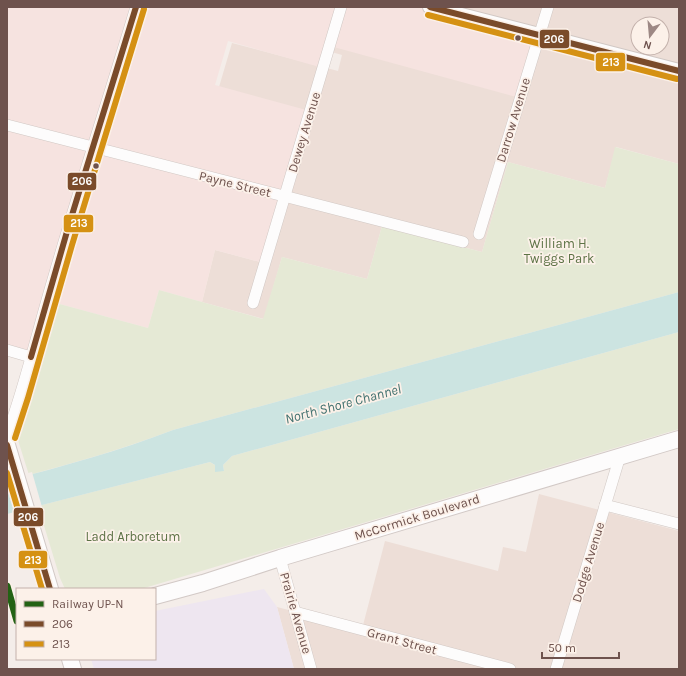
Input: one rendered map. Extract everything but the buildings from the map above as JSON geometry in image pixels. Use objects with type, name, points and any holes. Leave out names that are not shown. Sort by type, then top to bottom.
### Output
[{"type":"main road","name":"McCormick Boulevard","points":[[156,596],[203,583],[280,558],[679,439]]},
{"type":"main road","points":[[7,445],[50,588]]},
{"type":"street","points":[[7,435],[16,411],[42,317],[136,7]]},
{"type":"street","name":"Dewey Avenue","points":[[253,303],[341,7]]},
{"type":"street","points":[[430,7],[679,71]]},
{"type":"street","name":"Darrow Avenue","points":[[478,234],[548,7]]},
{"type":"street","name":"Payne Street","points":[[7,125],[463,242]]},
{"type":"street","points":[[7,350],[31,357]]},
{"type":"street","name":"Dodge Avenue","points":[[556,669],[620,456]]},
{"type":"street","points":[[605,505],[679,524]]},
{"type":"street","name":"Prairie Avenue","points":[[280,558],[311,669]]},
{"type":"street","name":"Grant Street","points":[[295,612],[510,669]]},
{"type":"shaded area","points":[[7,7],[430,7],[540,35],[520,98],[330,46],[323,68],[228,41],[215,85],[310,111],[264,263],[215,250],[202,302],[159,290],[148,328],[56,303],[39,359],[7,350]]},
{"type":"shaded area","points":[[292,7],[679,7],[679,164],[616,147],[605,188],[508,162],[482,252],[382,226],[367,279],[282,257],[264,319],[202,302],[215,250],[264,263],[219,87],[232,43],[338,71],[342,55],[282,38]]},
{"type":"shaded area","points":[[539,494],[679,531],[679,669],[294,669],[277,607],[362,629],[385,541],[498,571],[503,547],[526,552]]},
{"type":"shaded area","points":[[264,589],[277,607],[294,669],[94,669],[91,660],[156,660],[156,611]]},
{"type":"green space","name":"William H. Twiggs Park","points":[[615,147],[679,164],[679,292],[173,430],[137,443],[29,475],[17,437],[16,426],[35,362],[39,358],[56,303],[148,328],[159,290],[263,319],[282,257],[367,279],[382,226],[482,252],[508,162],[605,188]]},
{"type":"green space","name":"Ladd Arboretum","points":[[679,332],[679,429],[144,588],[65,588],[60,578],[38,506],[210,462],[224,471],[223,465],[232,456]]},
{"type":"water","name":"North Shore Channel","points":[[679,292],[679,332],[232,456],[223,465],[224,471],[215,472],[215,465],[210,462],[7,514],[7,481],[70,464],[153,438],[173,430]]},
{"type":"pier","points":[[32,472],[42,507],[15,514],[7,489],[7,479]]},
{"type":"rail line","name":"UP-N","points":[[7,586],[16,618]]},
{"type":"transit line","name":"206","points":[[31,357],[68,228],[136,7]]},
{"type":"transit line","name":"206","points":[[430,7],[679,71]]},
{"type":"transit line","name":"213","points":[[15,438],[144,9]]},
{"type":"transit line","name":"213","points":[[428,15],[677,79]]},
{"type":"transit line","name":"206","points":[[7,445],[50,588]]},
{"type":"transit line","name":"213","points":[[7,473],[42,588]]}]
